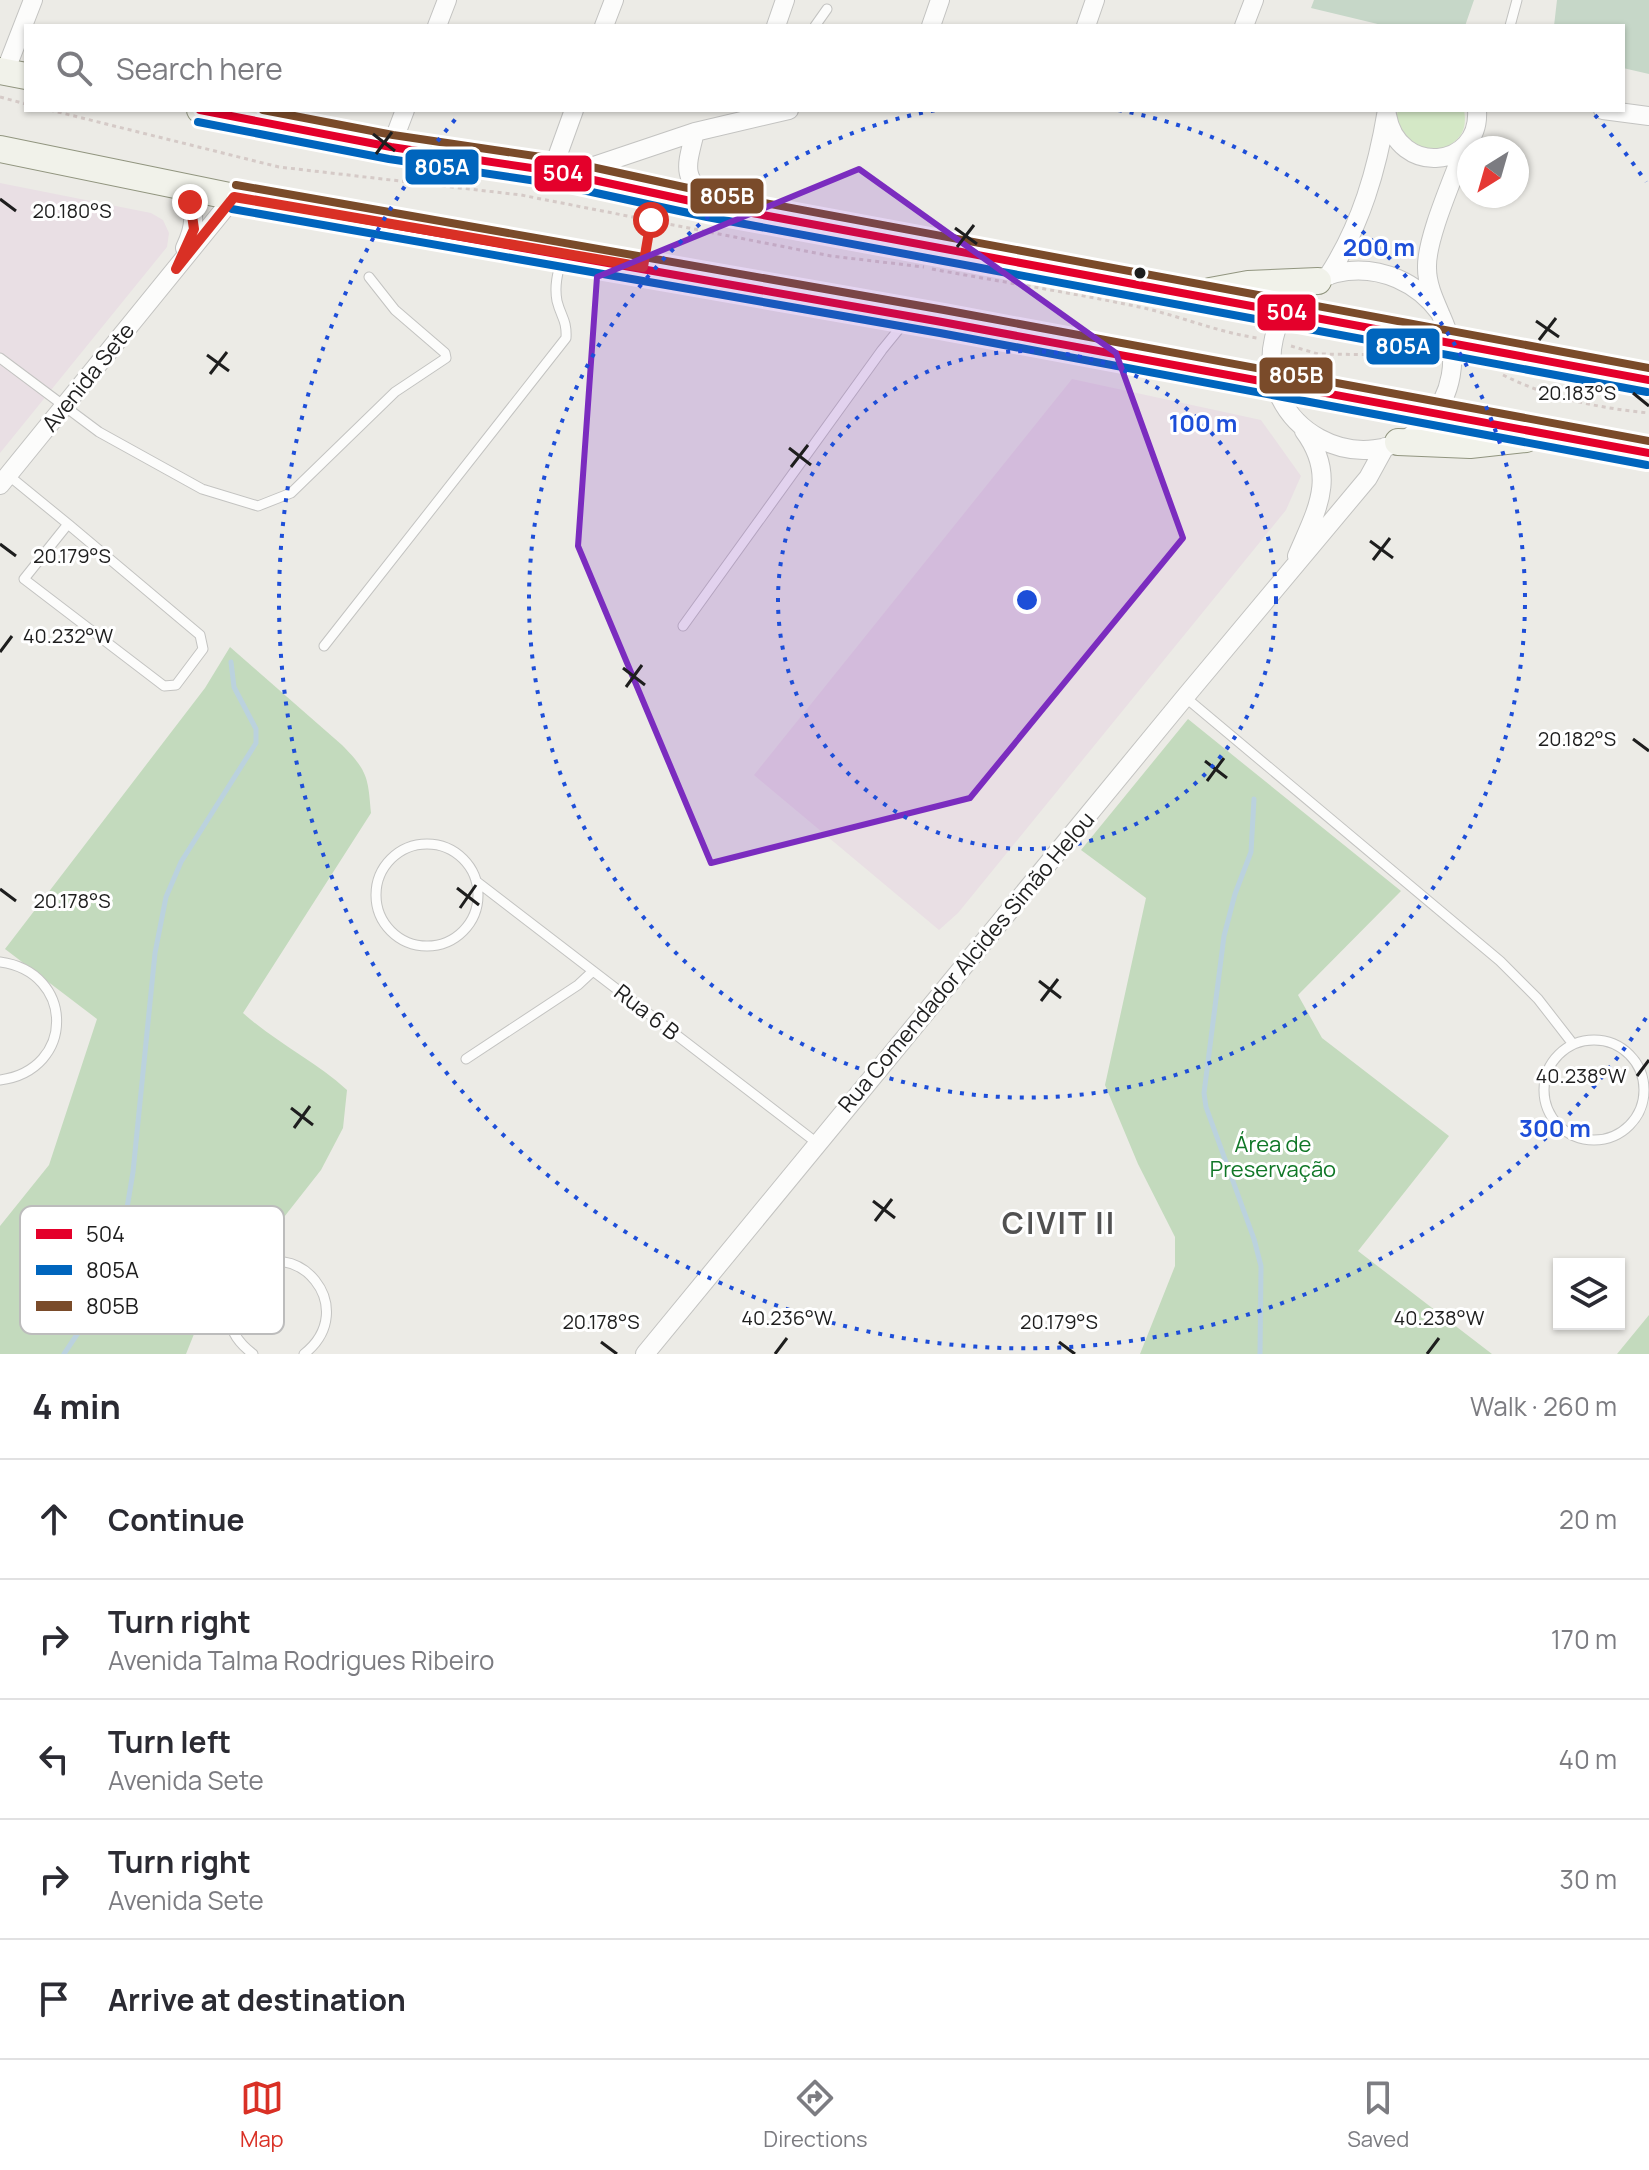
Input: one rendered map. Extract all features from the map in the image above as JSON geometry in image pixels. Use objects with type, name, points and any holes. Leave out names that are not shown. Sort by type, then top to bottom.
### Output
[{"type":"main road","points":[[210,112],[391,147],[560,173],[709,205],[1649,380]]},
{"type":"main road","points":[[0,149],[234,197],[910,315],[1649,453]]},
{"type":"main road","points":[[1197,294],[1248,284],[1323,278]]},
{"type":"main road","points":[[1392,445],[1470,445],[1555,435]]},
{"type":"street","points":[[25,24],[33,0]]},
{"type":"street","points":[[438,24],[447,0]]},
{"type":"street","points":[[605,24],[614,0]]},
{"type":"street","points":[[777,24],[785,0]]},
{"type":"street","points":[[932,24],[940,0]]},
{"type":"street","points":[[1087,24],[1095,0]]},
{"type":"street","points":[[1243,24],[1254,0]]},
{"type":"street","points":[[8,79],[24,28]]},
{"type":"street","points":[[391,147],[404,112]]},
{"type":"street","points":[[574,112],[560,173],[756,114]]},
{"type":"street","points":[[1387,112],[1390,130],[1400,145],[1414,155],[1432,159],[1450,156],[1457,151]]},
{"type":"street","points":[[1323,278],[1346,246],[1363,210],[1379,160],[1387,112]]},
{"type":"street","points":[[1472,136],[1480,112]]},
{"type":"street","points":[[695,132],[687,172],[709,205]]},
{"type":"street","points":[[1298,422],[1319,439],[1345,448],[1372,450],[1392,445],[1415,433],[1435,413],[1449,384],[1453,363],[1451,342],[1428,279],[1428,256],[1457,170]]},
{"type":"street","name":"Avenida Sete","points":[[176,185],[190,202],[194,229],[176,269]]},
{"type":"street","name":"Avenida Sete","points":[[4,480],[234,197]]},
{"type":"street","points":[[1275,383],[1272,362],[1274,340],[1286,310],[1300,294],[1323,278],[1352,270],[1390,274],[1413,285],[1440,313]]},
{"type":"street","name":"Rua Comendador Alcides Simão Helou","points":[[1275,383],[1284,404],[1316,451],[1323,487],[1290,573]]},
{"type":"street","name":"Rua Comendador Alcides Simão Helou","points":[[645,1354],[1290,573],[1392,445]]},
{"type":"lane","points":[[1511,24],[1517,0]]},
{"type":"lane","points":[[816,24],[827,9]]},
{"type":"lane","points":[[324,646],[566,338],[567,321],[558,302],[556,282],[563,253]]},
{"type":"lane","points":[[0,358],[99,432],[202,489],[258,506],[291,493],[395,392],[446,358],[445,353],[395,310],[369,277]]},
{"type":"lane","points":[[683,626],[910,315]]},
{"type":"lane","points":[[4,480],[68,524],[200,635],[203,649],[176,685],[164,686],[24,579],[68,524]]},
{"type":"lane","points":[[1185,697],[1500,961],[1538,999],[1573,1044]]},
{"type":"lane","name":"Rua 6 B","points":[[476,881],[478,898],[475,914],[466,929],[438,945],[421,946],[405,941],[386,924],[377,901],[377,884],[389,862],[409,847],[425,844],[442,846],[457,854],[469,866],[476,881],[817,1143]]},
{"type":"lane","points":[[0,962],[26,969],[39,979],[55,1005],[57,1021],[50,1050],[40,1063],[14,1078],[0,1080]]},
{"type":"lane","points":[[466,1059],[578,985],[593,971]]},
{"type":"lane","points":[[1588,1039],[1604,1040],[1619,1046],[1640,1069],[1644,1084],[1638,1115],[1615,1136],[1600,1140],[1584,1139],[1557,1124],[1548,1110],[1544,1079],[1560,1052],[1573,1044],[1588,1039]]},
{"type":"lane","points":[[284,1263],[296,1265],[310,1274],[320,1286],[326,1301],[327,1317],[323,1332],[304,1354]]},
{"type":"lane","points":[[234,1334],[241,1345],[253,1354]]},
{"type":"path","points":[[8,79],[24,101]]},
{"type":"path","points":[[58,112],[279,167],[521,195],[831,256],[924,267],[1121,303],[1178,316],[1233,334],[1274,340],[1318,354],[1409,355]]},
{"type":"path","points":[[643,267],[651,220]]},
{"type":"path","points":[[1496,372],[1535,391],[1587,405],[1649,413]]},
{"type":"highlighted area","points":[[859,169],[1116,353],[1183,538],[970,798],[711,863],[578,546],[597,277]]},
{"type":"shaded area","points":[[0,183],[151,213],[163,220],[169,233],[167,247],[0,453]]},
{"type":"shaded area","points":[[1072,379],[1261,420],[1301,476],[1286,510],[958,913],[939,930],[754,775]]},
{"type":"green space","points":[[1314,0],[1474,0],[1466,24],[1378,24],[1311,8]]},
{"type":"green space","points":[[1557,0],[1649,0],[1649,74],[1625,68],[1625,24],[1554,24]]},
{"type":"green space","points":[[1398,112],[1464,112],[1462,133],[1446,147],[1431,154],[1406,143],[1396,119]]},
{"type":"green space","points":[[230,647],[342,745],[362,769],[367,783],[371,813],[243,1013],[347,1090],[343,1128],[321,1170],[284,1217],[284,1206],[20,1206],[20,1334],[194,1334],[186,1354],[0,1354],[0,1226],[49,1165],[97,1019],[5,949],[205,688]]},
{"type":"green space","name":"Área de Preservação","points":[[1188,719],[1401,891],[1298,995],[1322,1038],[1449,1136],[1358,1251],[1492,1354],[1140,1354],[1175,1266],[1175,1237],[1138,1164],[1105,1085],[1146,898],[1081,850]]},
{"type":"green space","points":[[1649,1315],[1649,1354],[1617,1354]]},
{"type":"waterway","points":[[127,1206],[155,953],[166,897],[181,862],[256,743],[256,729],[234,687],[231,662]]},
{"type":"waterway","points":[[1254,799],[1251,852],[1224,936],[1204,1093],[1206,1107],[1261,1266],[1260,1354]]},
{"type":"waterway","points":[[64,1354],[77,1334]]},
{"type":"transit line","name":"504","points":[[210,112],[391,147],[552,171],[709,205],[1649,380]]},
{"type":"transit line","name":"805B","points":[[273,112],[393,135],[555,159],[711,193],[1649,368]]},
{"type":"transit line","name":"805A","points":[[198,122],[389,159],[550,183],[707,217],[1647,392]]},
{"type":"transit line","name":"805B","points":[[236,185],[944,310],[1649,441]]},
{"type":"transit line","name":"504","points":[[234,197],[942,322],[1649,453]]},
{"type":"transit line","name":"805A","points":[[232,209],[940,333],[1647,465]]},
{"type":"district","name":"CIVIT II","points":[[1059,1222]]},
{"type":"route","points":[[190,202],[194,229],[176,269],[234,197],[643,267],[651,220]]}]
